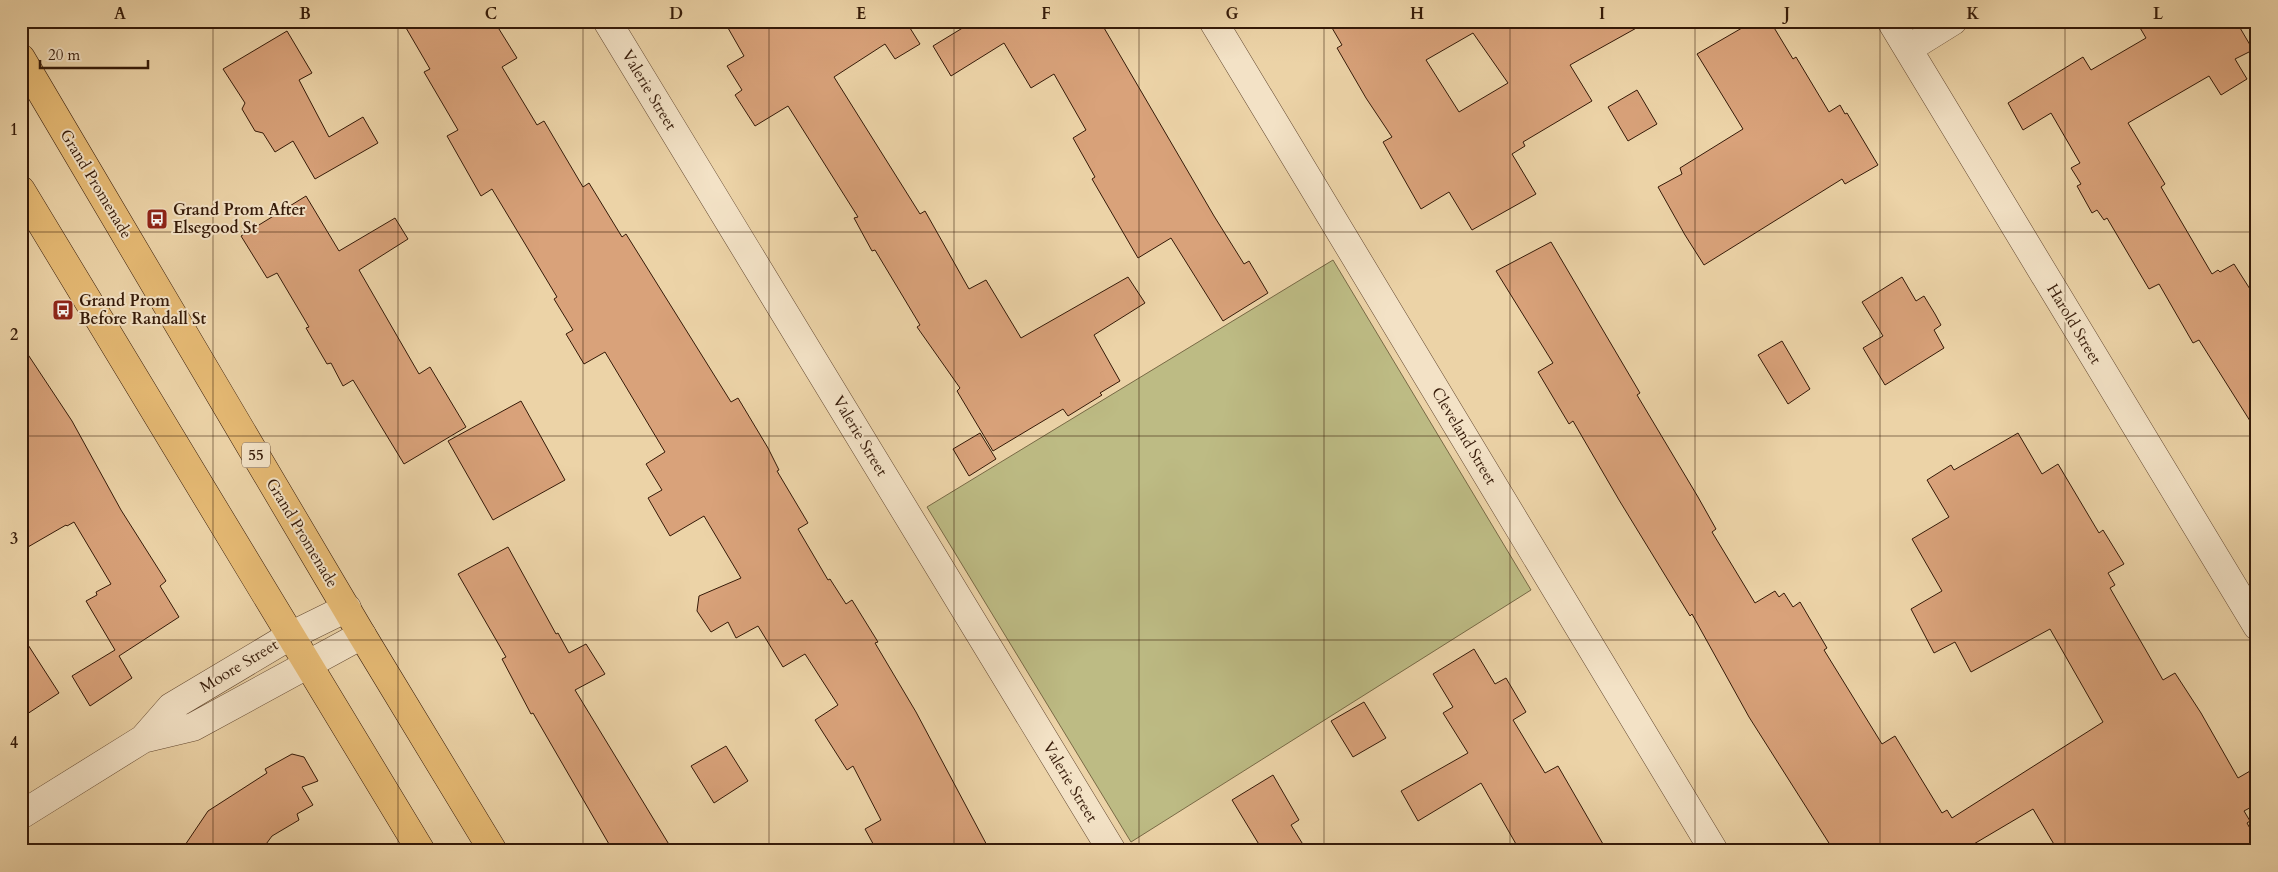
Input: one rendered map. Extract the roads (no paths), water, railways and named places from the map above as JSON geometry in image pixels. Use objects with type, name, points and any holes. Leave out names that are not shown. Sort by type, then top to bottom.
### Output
[{"type":"main road","name":"Grand Promenade","points":[[21,58],[362,635],[493,851]]},
{"type":"main road","points":[[21,190],[421,851]]},
{"type":"street","name":"Valerie Street","points":[[607,21],[1112,851]]},
{"type":"street","name":"Cleveland Street","points":[[1213,21],[1714,851]]},
{"type":"street","name":"Harold Street","points":[[1891,21],[2257,626]]},
{"type":"street","points":[[1908,49],[1953,21]]},
{"type":"street","name":"Moore Street","points":[[21,815],[143,739],[172,707],[290,636],[347,608]]},
{"type":"street","name":"Moore Street","points":[[143,739],[193,727],[362,635]]},
{"type":"place","name":"Grand Prom After Elsegood St","points":[[157,219]]},
{"type":"place","name":"Grand Prom Before Randall St","points":[[63,310]]}]
